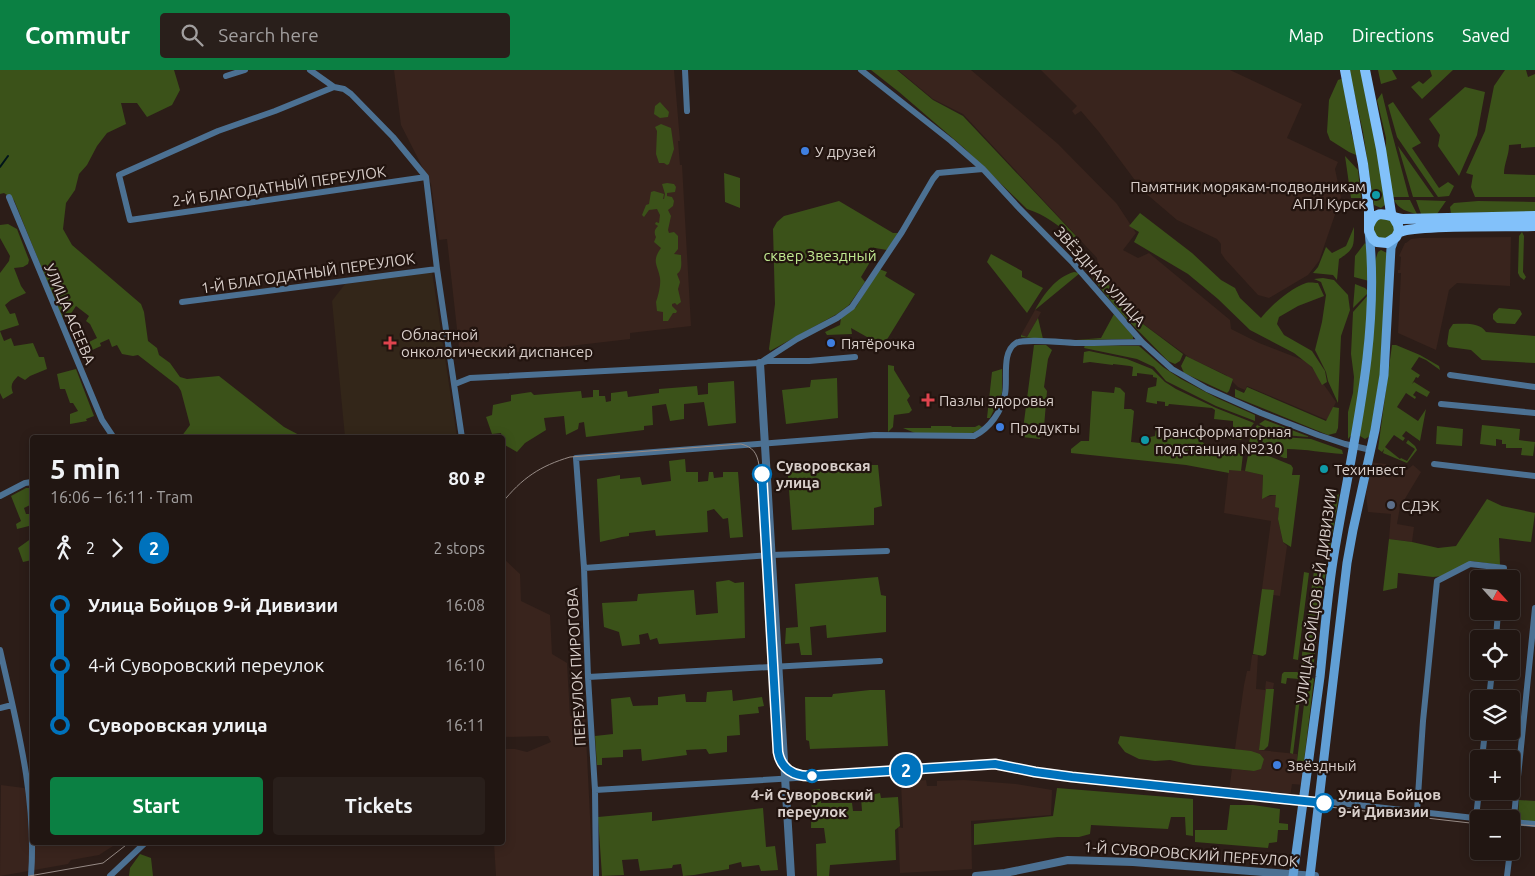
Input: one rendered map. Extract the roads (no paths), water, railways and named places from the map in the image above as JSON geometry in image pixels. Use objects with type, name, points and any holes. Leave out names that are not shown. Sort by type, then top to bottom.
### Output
[{"type":"main road","name":"УЛИЦА БОЙЦОВ 9-Й ДИВИЗИИ","points":[[1293,875],[1333,563],[1354,446],[1369,324],[1372,251],[1363,164],[1345,70]]},
{"type":"main road","points":[[1365,70],[1381,149],[1390,208],[1398,225],[1396,236]]},
{"type":"main road","points":[[1535,216],[1403,219],[1380,214],[1373,219],[1369,228],[1370,236],[1377,242],[1387,244],[1401,231],[1420,228],[1535,226]]},
{"type":"main road","name":"УЛИЦА БОЙЦОВ 9-Й ДИВИЗИИ","points":[[1310,876],[1347,563],[1352,530],[1375,430],[1384,375],[1391,248],[1396,236]]},
{"type":"street","points":[[226,76],[244,70]]},
{"type":"street","points":[[310,70],[334,87],[344,89],[361,104],[393,137],[426,177],[436,269],[462,435]]},
{"type":"street","points":[[685,70],[687,111]]},
{"type":"street","name":"ЗВЁЗДНАЯ УЛИЦА","points":[[861,70],[983,168],[1073,263],[1142,342],[1172,369],[1206,389],[1318,435],[1370,450]]},
{"type":"street","name":"2-Й БЛАГОДАТНЫЙ ПЕРЕУЛОК","points":[[334,87],[275,111],[218,131],[119,176],[130,220],[426,177]]},
{"type":"street","points":[[760,363],[797,339],[837,318],[852,307],[902,232],[938,173],[983,168]]},
{"type":"street","name":"УЛИЦА АСЕЕВА","points":[[8,197],[102,420],[112,435]]},
{"type":"street","name":"1-Й БЛАГОДАТНЫЙ ПЕРЕУЛОК","points":[[182,302],[436,269]]},
{"type":"street","points":[[766,442],[874,435],[974,436],[983,432],[996,416],[1002,404],[1005,394],[1008,357],[1015,343],[1026,341],[1083,343],[1142,342]]},
{"type":"street","points":[[455,384],[470,378],[760,363],[855,356]]},
{"type":"street","points":[[760,363],[791,876]]},
{"type":"street","points":[[1450,374],[1535,387]]},
{"type":"street","points":[[1441,404],[1535,413]]},
{"type":"street","name":"ПЕРЕУЛОК ПИРОГОВА","points":[[596,876],[595,790],[584,568],[576,458],[766,442]]},
{"type":"street","points":[[1434,464],[1535,476]]},
{"type":"street","points":[[0,496],[30,482]]},
{"type":"street","points":[[584,568],[771,555],[887,551]]},
{"type":"street","points":[[1417,811],[1423,721],[1437,581],[1470,564],[1504,568],[1504,570]]},
{"type":"street","points":[[1514,810],[1535,608]]},
{"type":"street","points":[[0,650],[29,787],[30,810]]},
{"type":"street","points":[[588,677],[880,661]]},
{"type":"street","points":[[0,708],[12,705]]},
{"type":"street","points":[[595,790],[880,772]]},
{"type":"street","points":[[1304,799],[1470,817]]},
{"type":"street","points":[[1520,823],[1535,824]]},
{"type":"street","points":[[31,845],[31,876]]},
{"type":"street","points":[[110,876],[143,845]]},
{"type":"street","name":"1-Й СУВОРОВСКИЙ ПЕРЕУЛОК","points":[[976,876],[1005,873],[1068,860],[1133,862],[1233,873],[1315,876]]},
{"type":"street","points":[[1507,876],[1509,860]]},
{"type":"waterway","points":[[0,167],[8,156]]},
{"type":"tram line","points":[[505,500],[532,474],[550,464],[570,457],[741,444],[749,447],[756,454],[759,465],[776,757],[784,771],[798,778],[809,779],[994,768],[1052,778],[1470,823]]},
{"type":"tram line","name":"2","points":[[762,474],[778,752],[784,766],[793,774],[810,776],[995,764],[1072,777],[1324,803]]},
{"type":"tram line","points":[[1520,825],[1535,826]]},
{"type":"tram line","points":[[29,876],[103,863],[126,845]]},
{"type":"place","name":"У друзей","points":[[805,151]]},
{"type":"place","name":"Памятник морякам-подводникам АПЛ Курск","points":[[1376,195]]},
{"type":"place","name":"Областной онкологический диспансер","points":[[390,343]]},
{"type":"place","name":"Пятёрочка","points":[[831,343]]},
{"type":"place","name":"Пазлы здоровья","points":[[928,400]]},
{"type":"place","name":"Продукты","points":[[1000,427]]},
{"type":"place","name":"Трансформаторная подстанция №230","points":[[1145,440]]},
{"type":"place","name":"Техинвест","points":[[1324,469]]},
{"type":"place","name":"Суворовская улица","points":[[762,474]]},
{"type":"place","name":"СДЭК","points":[[1391,505]]},
{"type":"place","name":"Звёздный","points":[[1277,765]]},
{"type":"place","name":"4-й Суворовский переулок","points":[[812,776]]},
{"type":"place","name":"Улица Бойцов 9-й Дивизии","points":[[1324,803]]},
{"type":"park label","name":"сквер Звездный","points":[[820,255]]}]
